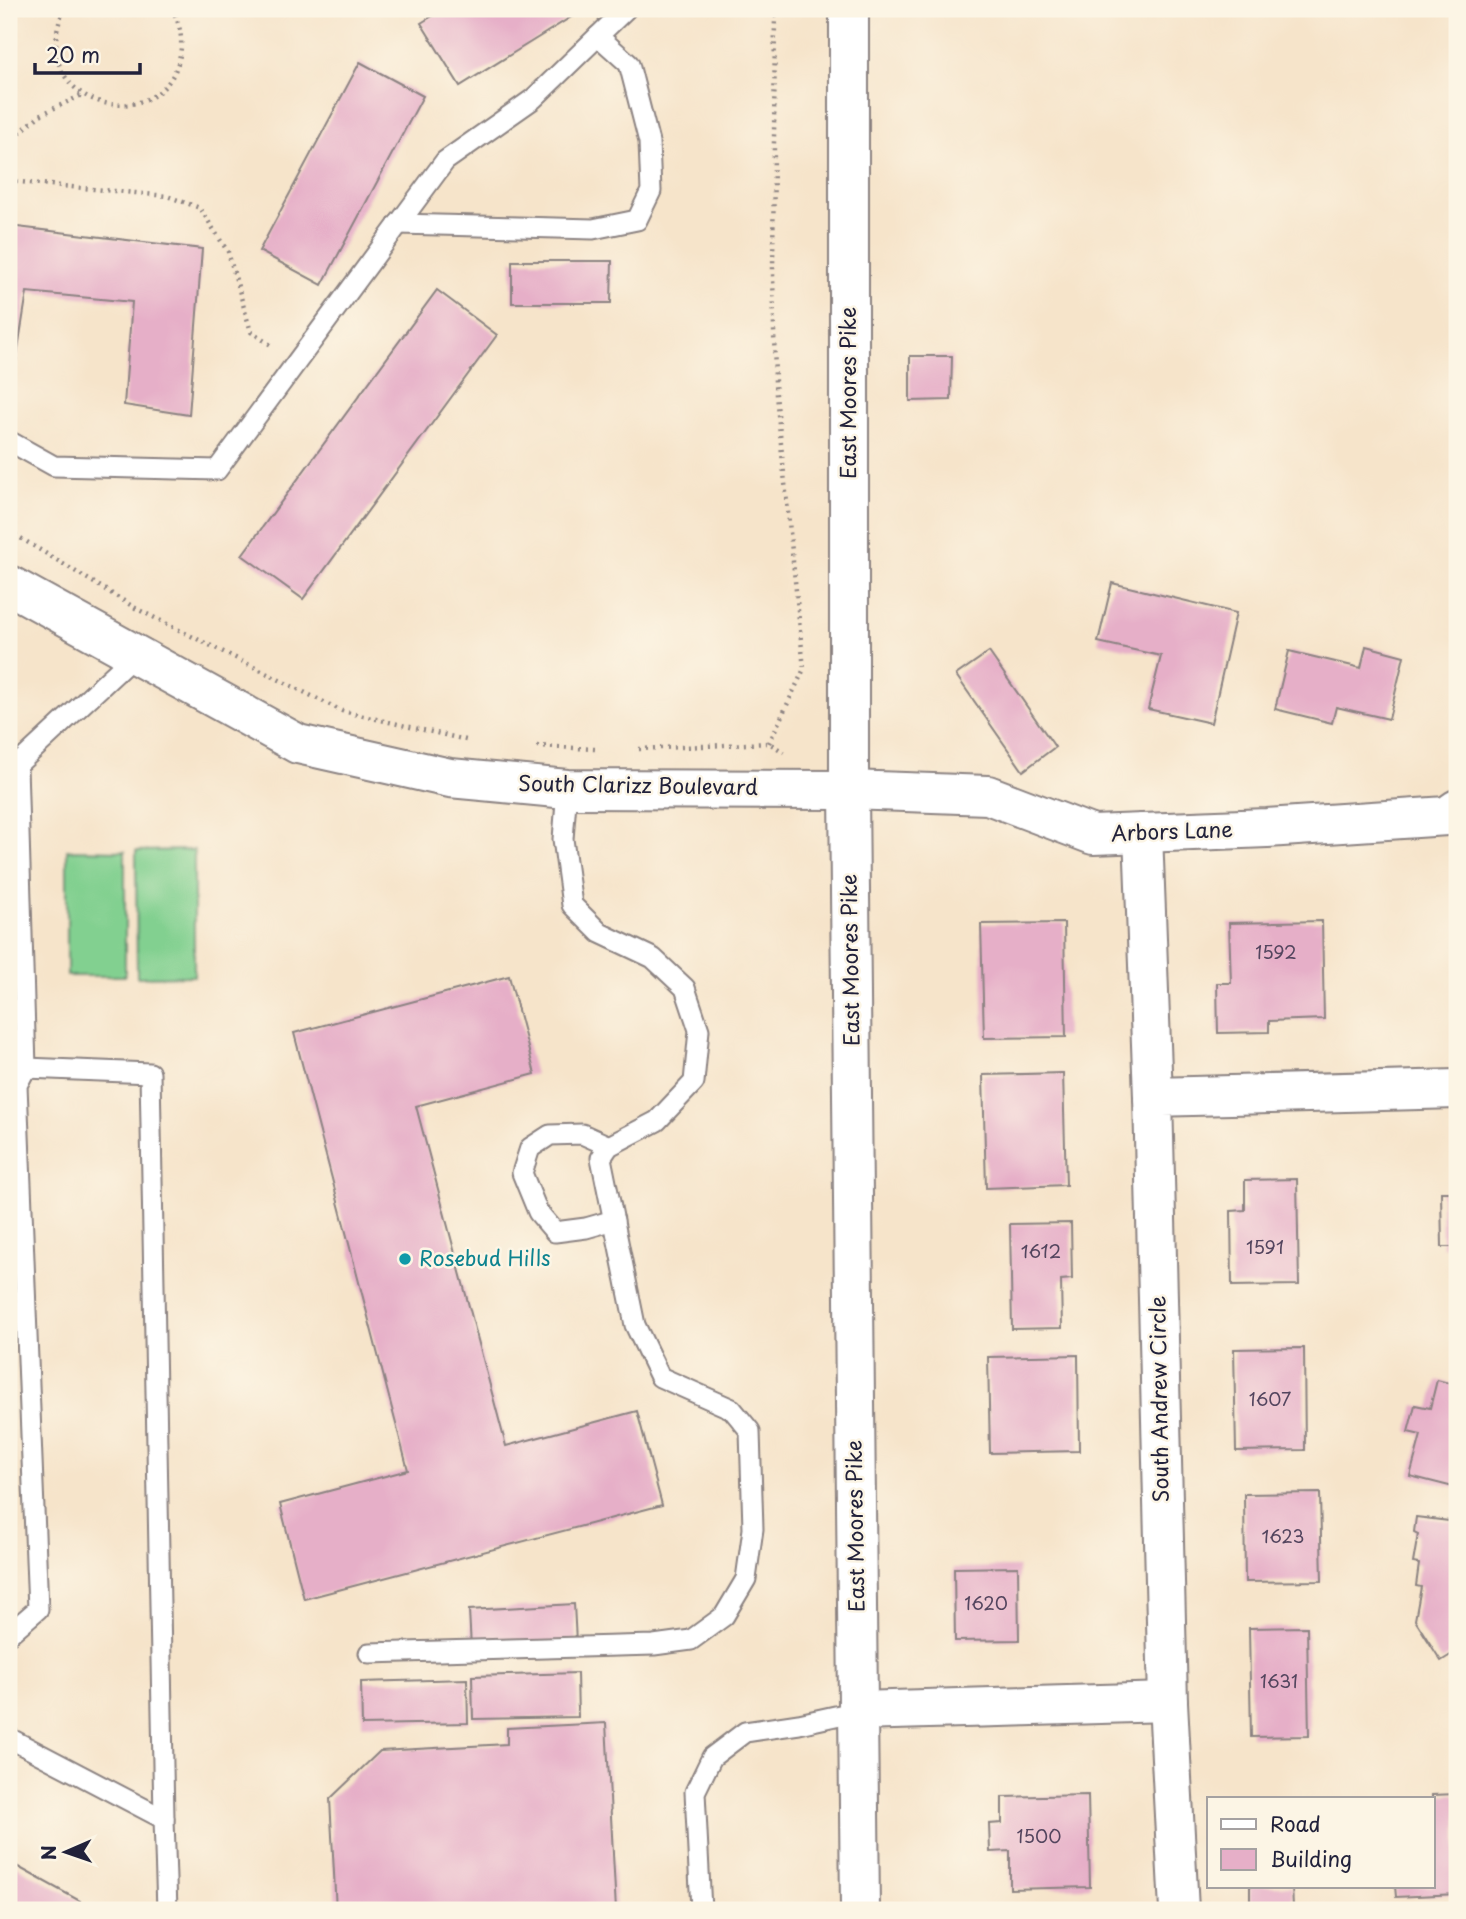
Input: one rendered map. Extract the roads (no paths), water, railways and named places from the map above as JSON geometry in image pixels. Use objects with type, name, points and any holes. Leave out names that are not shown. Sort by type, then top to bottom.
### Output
[{"type":"street","name":"East Moores Pike","points":[[849,9],[849,790],[860,1910]]},
{"type":"street","name":"South Clarizz Boulevard","points":[[9,585],[298,744],[450,778],[567,789],[849,790]]},
{"type":"street","name":"Arbors Lane","points":[[849,790],[988,795],[1093,835],[1267,828],[1447,816],[1457,809]]},
{"type":"street","name":"South Andrew Circle","points":[[1143,833],[1153,1097],[1168,1702],[1180,1910]]},
{"type":"street","points":[[1153,1097],[1457,1088]]},
{"type":"street","points":[[858,1711],[1168,1702]]},
{"type":"lane","points":[[9,441],[54,466],[217,470],[445,161],[533,99],[626,9]]},
{"type":"lane","points":[[398,223],[593,229],[637,220],[651,191],[649,142],[629,65],[598,36]]},
{"type":"lane","points":[[9,1634],[38,1609],[17,1086],[26,1068],[13,763],[135,655]]},
{"type":"lane","points":[[369,1653],[654,1645],[691,1640],[724,1616],[746,1579],[753,1529],[750,1431],[732,1409],[660,1377],[635,1325],[601,1158],[609,1146],[657,1121],[694,1082],[699,1030],[685,988],[653,958],[600,933],[572,905],[563,839],[567,789]]},
{"type":"lane","points":[[26,1068],[150,1073],[167,1910]]},
{"type":"lane","points":[[609,1146],[582,1134],[550,1135],[530,1148],[523,1173],[538,1212],[555,1232],[586,1228],[614,1220]]},
{"type":"lane","points":[[701,1910],[695,1792],[712,1758],[745,1732],[858,1711]]},
{"type":"lane","points":[[9,1738],[164,1819]]},
{"type":"place","name":"Rosebud Hills","points":[[405,1259]]}]
